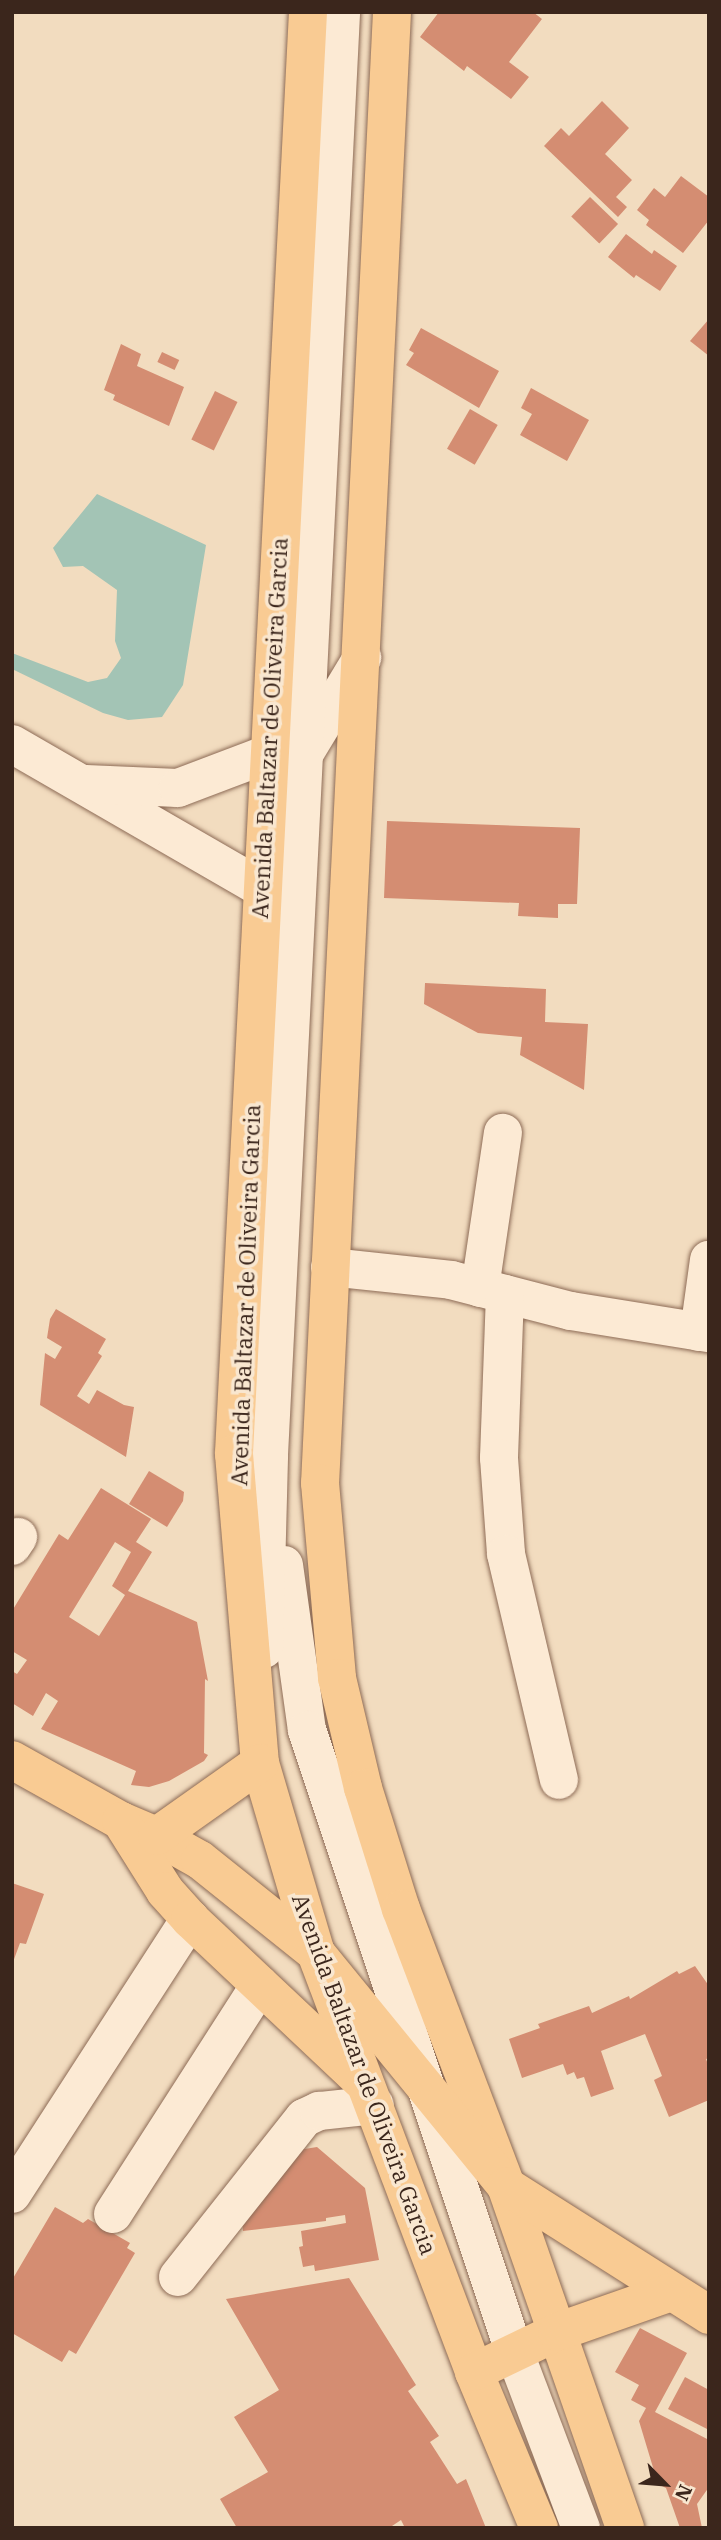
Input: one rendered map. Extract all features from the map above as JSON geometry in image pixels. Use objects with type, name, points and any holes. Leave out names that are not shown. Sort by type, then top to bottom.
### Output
[{"type":"main road","name":"Avenida Baltazar de Oliveira Garcia","points":[[308,12],[272,664],[286,755],[261,888],[234,1454],[260,1763],[316,1953],[474,2372],[539,2528]]},
{"type":"main road","points":[[392,12],[320,1483],[337,1678],[363,1788],[401,1909],[506,2186],[625,2528]]},
{"type":"main road","points":[[12,1760],[121,1821],[157,1836],[200,1860],[316,1953],[506,2186],[709,2315]]},
{"type":"main road","points":[[157,1836],[260,1763]]},
{"type":"main road","points":[[121,1821],[165,1891],[190,1919],[372,2096]]},
{"type":"main road","points":[[474,2372],[557,2332],[671,2292]]},
{"type":"street","points":[[260,1763],[286,755],[341,12]]},
{"type":"street","points":[[80,784],[178,788],[286,755],[362,658]]},
{"type":"street","points":[[12,744],[261,888]]},
{"type":"street","points":[[503,1133],[492,1291],[506,1554],[559,1780]]},
{"type":"street","points":[[330,1267],[452,1280],[571,1311],[704,1333],[709,1260]]},
{"type":"street","points":[[270,1455],[337,1678]]},
{"type":"street","points":[[270,1455],[307,1730],[423,2085],[514,2351],[581,2528]]},
{"type":"street","points":[[12,2194],[190,1919]]},
{"type":"street","points":[[113,2214],[260,1985]]},
{"type":"street","points":[[178,2277],[304,2118],[372,2096]]},
{"type":"shaded area","points":[[97,494],[206,545],[183,685],[162,717],[128,720],[103,713],[12,669],[12,653],[88,682],[107,678],[121,658],[115,641],[117,590],[83,566],[63,567],[53,548]]},
{"type":"building","points":[[439,12],[533,12],[542,19],[509,62],[529,77],[511,99],[467,66],[464,71],[420,37]]},
{"type":"building","points":[[602,101],[629,128],[605,154],[632,180],[616,197],[627,207],[618,217],[544,146],[561,128],[569,136]]},
{"type":"building","points":[[681,176],[709,197],[709,220],[683,253],[646,225],[649,220],[637,210],[654,188],[665,197]]},
{"type":"building","points":[[590,197],[618,224],[599,244],[571,216]]},
{"type":"building","points":[[626,234],[652,254],[654,250],[677,266],[660,291],[636,275],[634,278],[608,257]]},
{"type":"building","points":[[709,319],[709,356],[690,341]]},
{"type":"building","points":[[421,328],[499,371],[479,408],[406,365],[414,353],[409,350]]},
{"type":"building","points":[[121,344],[141,354],[137,366],[184,387],[169,426],[113,400],[115,395],[104,390]]},
{"type":"building","points":[[162,352],[179,360],[175,370],[157,362]]},
{"type":"building","points":[[531,388],[589,420],[567,461],[520,435],[532,414],[521,408]]},
{"type":"building","points":[[215,391],[237,402],[214,450],[191,440]]},
{"type":"building","points":[[470,409],[498,425],[475,465],[447,449]]},
{"type":"building","points":[[387,821],[580,828],[577,904],[558,904],[558,918],[518,916],[519,903],[384,898]]},
{"type":"building","points":[[425,983],[546,989],[545,1022],[588,1024],[584,1090],[520,1055],[522,1037],[478,1033],[424,1004]]},
{"type":"building","points":[[56,1309],[106,1339],[98,1353],[102,1356],[77,1396],[89,1404],[97,1390],[124,1405],[134,1407],[126,1457],[40,1405],[45,1353],[55,1359],[62,1347],[47,1338],[50,1319]]},
{"type":"building","points":[[149,1471],[184,1492],[183,1501],[167,1527],[129,1504]]},
{"type":"building","points":[[101,1488],[151,1519],[136,1542],[152,1552],[128,1591],[197,1622],[208,1681],[205,1679],[204,1753],[208,1755],[204,1761],[169,1781],[149,1787],[131,1785],[136,1771],[41,1729],[58,1701],[46,1693],[33,1716],[12,1703],[12,1671],[17,1674],[27,1660],[12,1651],[12,1611],[59,1534],[68,1540]],"holes":[[[115,1542],[131,1552],[112,1586],[125,1595],[99,1636],[69,1617]]]},
{"type":"building","points":[[12,1883],[44,1894],[26,1944],[20,1943],[13,1962]]},
{"type":"building","points":[[695,1966],[709,1986],[709,2058],[706,2059],[709,2067],[709,2100],[669,2117],[654,2080],[662,2076],[645,2034],[601,2051],[614,2089],[591,2097],[584,2077],[577,2079],[574,2072],[567,2075],[563,2064],[522,2078],[509,2039],[540,2028],[538,2024],[589,2006],[592,2013],[629,1996],[630,1999],[677,1971],[679,1974]]},
{"type":"building","points":[[317,2147],[365,2188],[379,2260],[315,2271],[314,2265],[303,2267],[299,2247],[303,2246],[301,2231],[346,2223],[345,2215],[326,2218],[326,2221],[243,2231],[242,2219],[280,2153]]},
{"type":"building","points":[[55,2207],[83,2223],[88,2219],[130,2243],[127,2248],[135,2253],[76,2354],[69,2350],[62,2362],[12,2333],[12,2280]]},
{"type":"building","points":[[349,2278],[416,2385],[408,2391],[439,2436],[430,2442],[457,2484],[466,2479],[486,2528],[405,2528],[401,2520],[389,2528],[237,2528],[220,2499],[268,2472],[234,2417],[279,2390],[226,2299]]},
{"type":"building","points":[[640,2328],[687,2353],[655,2412],[709,2440],[709,2487],[697,2504],[702,2528],[680,2528],[666,2488],[658,2484],[639,2421],[646,2408],[631,2400],[639,2385],[615,2372]]},
{"type":"building","points":[[685,2377],[709,2390],[709,2430],[668,2409]]}]
